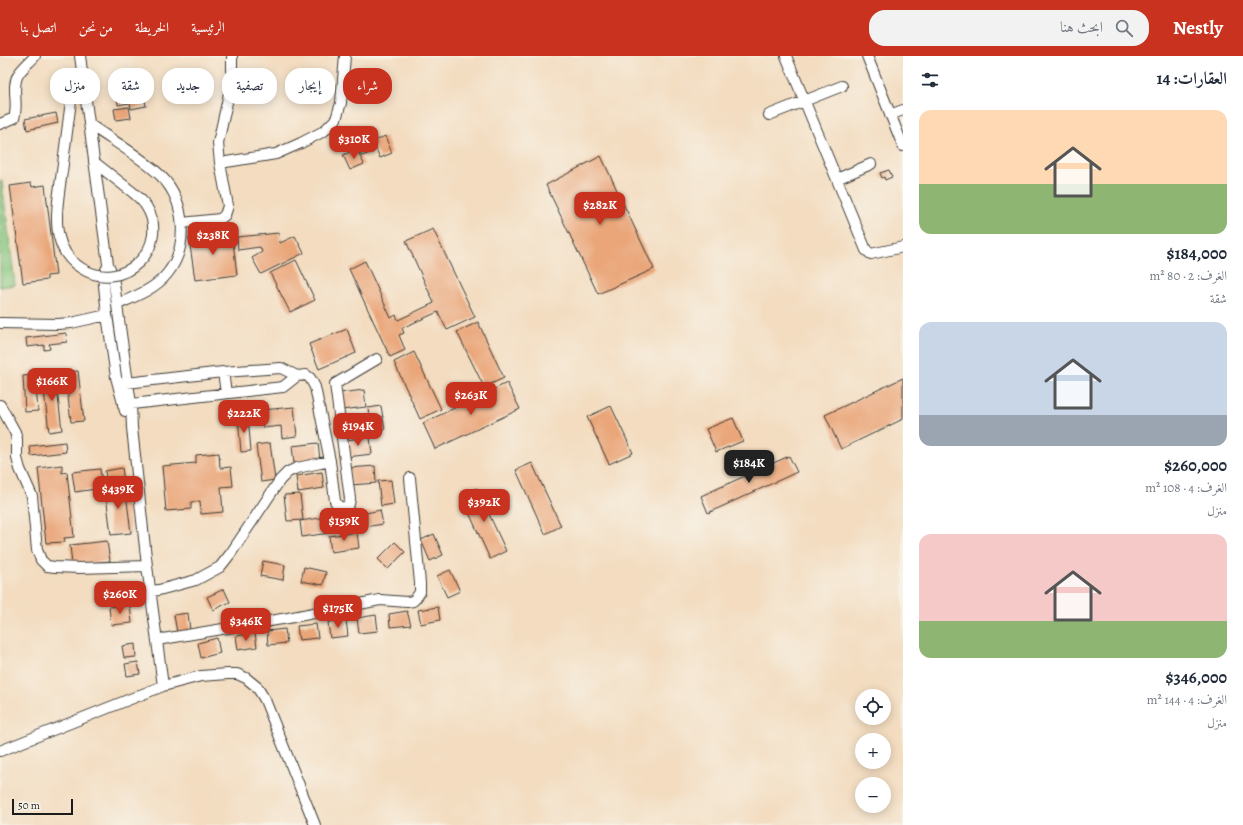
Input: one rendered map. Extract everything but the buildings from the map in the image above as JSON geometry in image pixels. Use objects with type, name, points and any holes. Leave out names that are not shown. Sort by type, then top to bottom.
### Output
[{"type":"street","points":[[0,124],[14,118],[17,111],[16,82],[19,74],[35,56]]},
{"type":"street","points":[[80,56],[82,68]]},
{"type":"street","points":[[182,223],[220,219],[225,215],[228,206],[218,143],[232,80],[232,56]]},
{"type":"street","points":[[220,163],[276,154],[324,131],[336,119],[341,103],[345,56]]},
{"type":"street","points":[[786,56],[866,250],[871,254],[903,246]]},
{"type":"street","points":[[867,56],[903,146]]},
{"type":"street","points":[[769,115],[842,86]]},
{"type":"street","points":[[71,104],[56,219],[59,236],[63,249],[75,264],[85,271],[98,276],[109,276],[126,272],[144,257],[151,245],[153,231],[152,218],[147,207],[139,197],[94,162]]},
{"type":"street","points":[[87,104],[108,264],[113,276],[122,334],[123,384]]},
{"type":"street","points":[[890,115],[903,110]]},
{"type":"street","points":[[89,124],[128,150],[161,177],[170,188],[178,202],[182,223],[181,244],[175,262],[166,275],[154,286],[118,304]]},
{"type":"street","points":[[837,179],[871,164]]},
{"type":"street","points":[[108,264],[103,276],[107,315],[110,336],[123,384],[132,428],[147,566],[163,686]]},
{"type":"street","points":[[0,323],[58,324],[71,323],[107,315]]},
{"type":"street","points":[[110,336],[122,334]]},
{"type":"street","points":[[127,404],[283,387],[297,376],[306,375],[315,386],[330,461],[335,501],[338,506],[344,508],[349,504],[350,499],[335,384],[377,359]]},
{"type":"street","points":[[123,384],[223,372],[281,368],[297,376]]},
{"type":"street","points":[[223,372],[226,393]]},
{"type":"street","points":[[0,405],[15,432],[17,439],[17,458],[20,469],[32,496],[37,550],[41,560],[47,566],[55,567],[80,568],[147,566]]},
{"type":"street","points":[[151,591],[196,580],[220,567],[280,480],[288,472],[297,468],[330,461]]},
{"type":"street","points":[[157,640],[288,618],[380,600],[412,601],[420,592],[420,583],[410,478]]},
{"type":"street","points":[[0,751],[163,686],[201,676],[237,674],[246,678],[257,687],[265,700],[315,825]]},
{"type":"green space","points":[[0,181],[2,181],[15,285],[0,287]]}]
